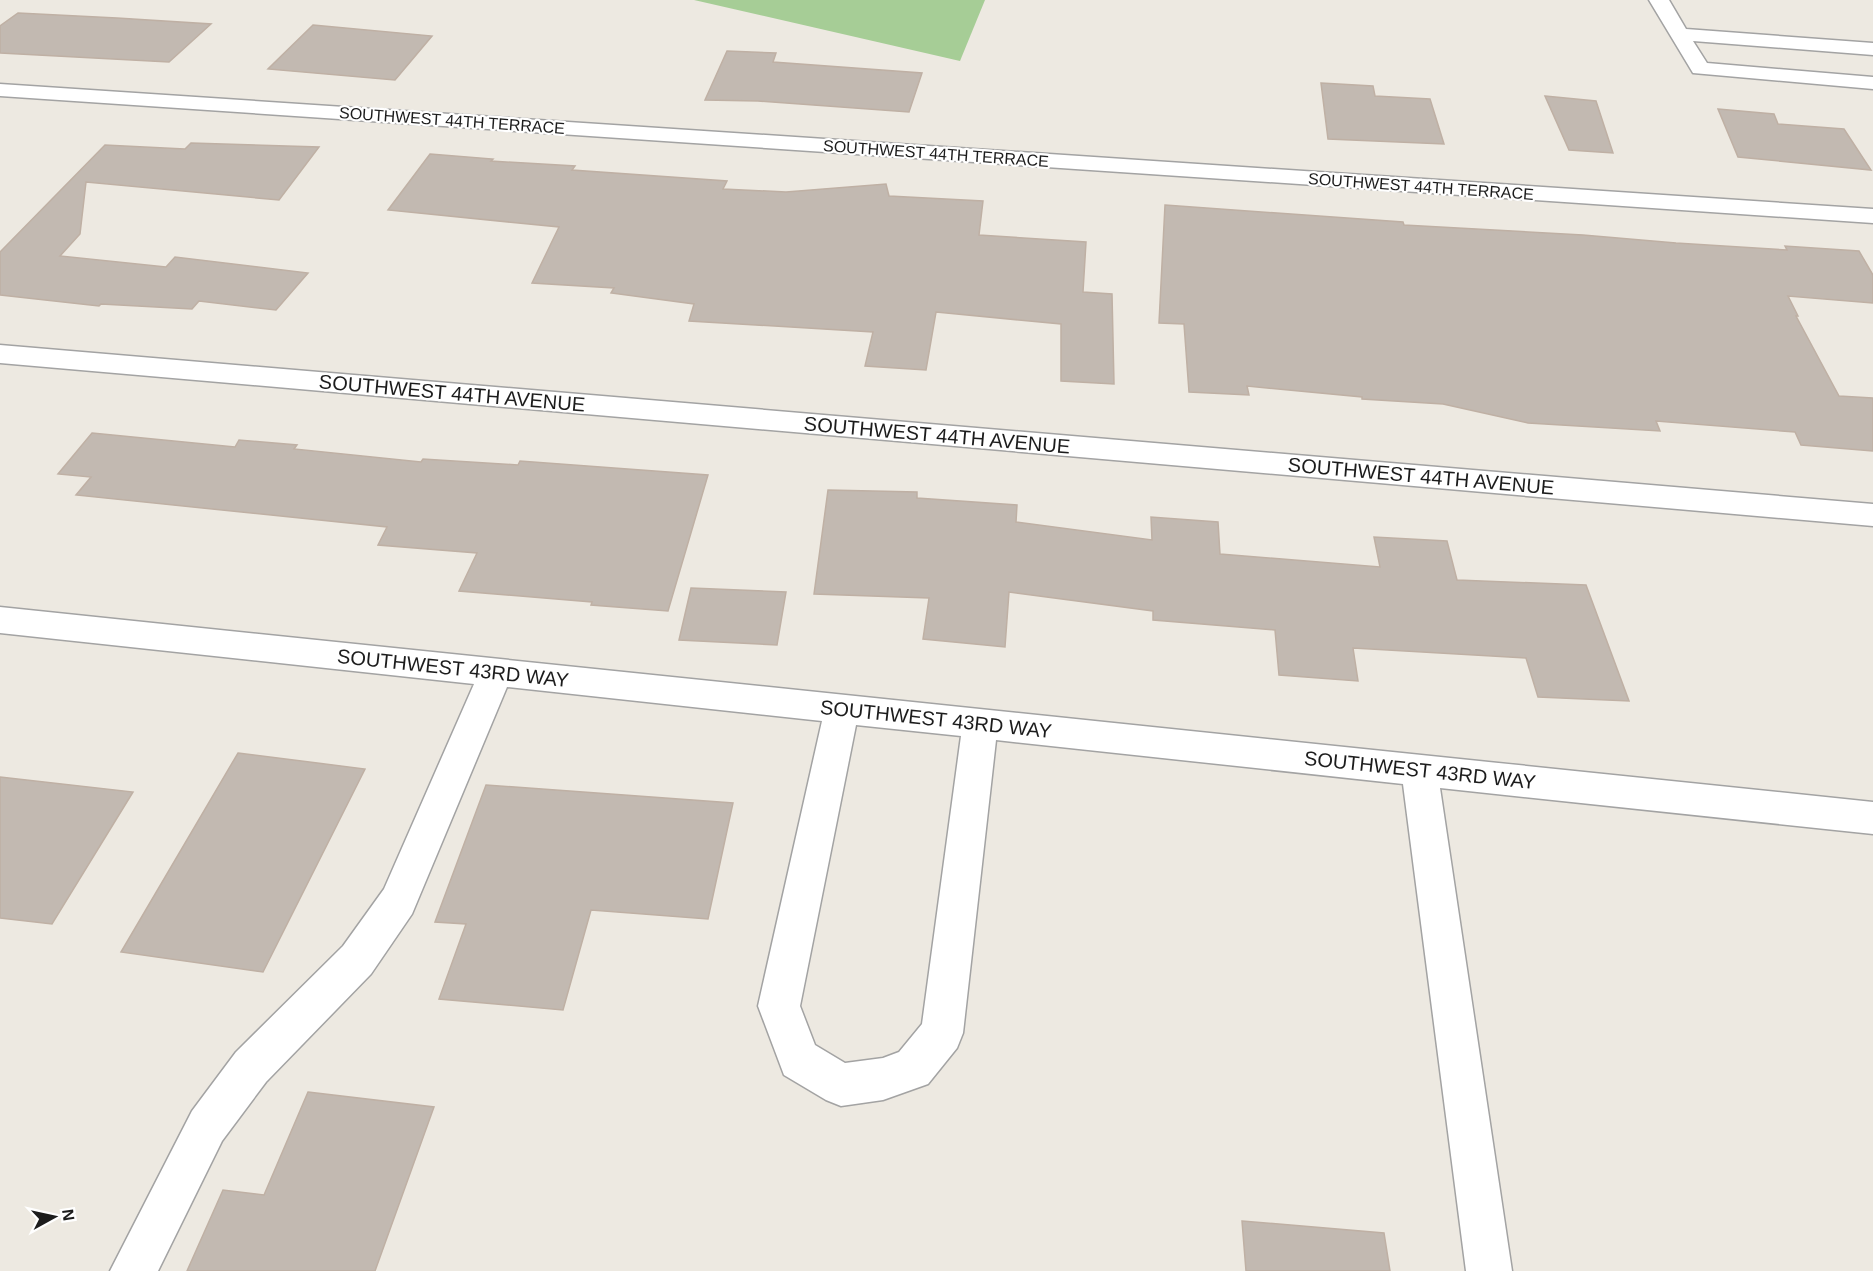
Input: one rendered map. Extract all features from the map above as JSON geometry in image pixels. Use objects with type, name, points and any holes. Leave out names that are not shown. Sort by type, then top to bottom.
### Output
[{"type":"street","points":[[1659,0],[1700,69],[1873,83]]},
{"type":"street","points":[[1678,34],[1873,49]]},
{"type":"street","name":"SOUTHWEST 44TH TERRACE","points":[[0,90],[1873,216]]},
{"type":"street","name":"SOUTHWEST 44TH AVENUE","points":[[0,354],[1873,515]]},
{"type":"street","name":"SOUTHWEST 43RD WAY","points":[[5,627],[496,673],[1873,818]]},
{"type":"street","points":[[133,1271],[207,1126],[251,1067],[357,960],[398,901],[496,673]]},
{"type":"street","points":[[842,709],[779,1006],[799,1060],[841,1085],[884,1079],[913,1069],[942,1033],[980,724]]},
{"type":"street","points":[[1419,770],[1490,1271]]},
{"type":"green space","points":[[694,0],[985,0],[960,61]]},
{"type":"building","points":[[18,13],[211,24],[169,62],[0,53],[0,26]]},
{"type":"building","points":[[313,25],[432,36],[395,80],[268,69]]},
{"type":"building","points":[[727,51],[776,53],[773,62],[922,73],[909,112],[758,101],[705,100]]},
{"type":"building","points":[[1321,83],[1373,86],[1375,96],[1430,99],[1444,144],[1328,139]]},
{"type":"building","points":[[1545,96],[1596,101],[1613,153],[1569,150]]},
{"type":"building","points":[[1718,109],[1774,114],[1778,124],[1844,129],[1871,170],[1738,157]]},
{"type":"building","points":[[191,143],[319,147],[279,200],[86,182],[80,234],[60,256],[166,267],[175,257],[308,273],[276,310],[199,301],[192,309],[101,304],[99,306],[0,295],[0,252],[105,145],[185,149]]},
{"type":"building","points":[[430,154],[493,159],[491,161],[575,166],[572,170],[727,181],[723,189],[786,192],[886,184],[889,196],[983,201],[979,235],[1086,242],[1083,292],[1112,294],[1114,384],[1061,381],[1061,324],[936,312],[926,370],[865,366],[873,332],[689,321],[694,304],[611,293],[614,288],[532,283],[559,227],[388,210]]},
{"type":"building","points":[[1165,205],[1403,222],[1404,225],[1787,250],[1785,246],[1859,251],[1873,275],[1873,303],[1788,296],[1798,316],[1796,316],[1839,396],[1873,398],[1873,451],[1801,445],[1795,432],[1656,421],[1660,431],[1528,423],[1443,404],[1362,399],[1362,397],[1247,386],[1249,395],[1189,392],[1184,324],[1159,323]]},
{"type":"building","points":[[92,433],[235,447],[239,440],[297,445],[294,449],[421,462],[423,459],[518,465],[520,461],[708,475],[668,611],[459,591],[477,553],[378,545],[387,527],[76,495],[91,477],[58,474]]},
{"type":"building","points":[[828,490],[917,492],[917,498],[1017,505],[1016,522],[1152,540],[1151,517],[1218,522],[1220,554],[1380,567],[1374,537],[1447,541],[1457,580],[1586,585],[1629,701],[1538,697],[1526,658],[1353,648],[1358,681],[1279,675],[1275,630],[1153,620],[1153,611],[1009,592],[1005,647],[923,639],[929,598],[814,594]]},
{"type":"building","points":[[691,588],[786,592],[777,645],[679,640]]},
{"type":"building","points":[[238,753],[365,769],[263,972],[121,952]]},
{"type":"building","points":[[0,777],[133,792],[52,924],[0,918]]},
{"type":"building","points":[[486,785],[733,803],[708,919],[591,910],[563,1010],[439,999],[466,924],[435,922]]},
{"type":"building","points":[[308,1092],[434,1107],[375,1271],[187,1271],[223,1190],[264,1195]]},
{"type":"building","points":[[1242,1221],[1384,1233],[1390,1271],[1246,1271]]}]
